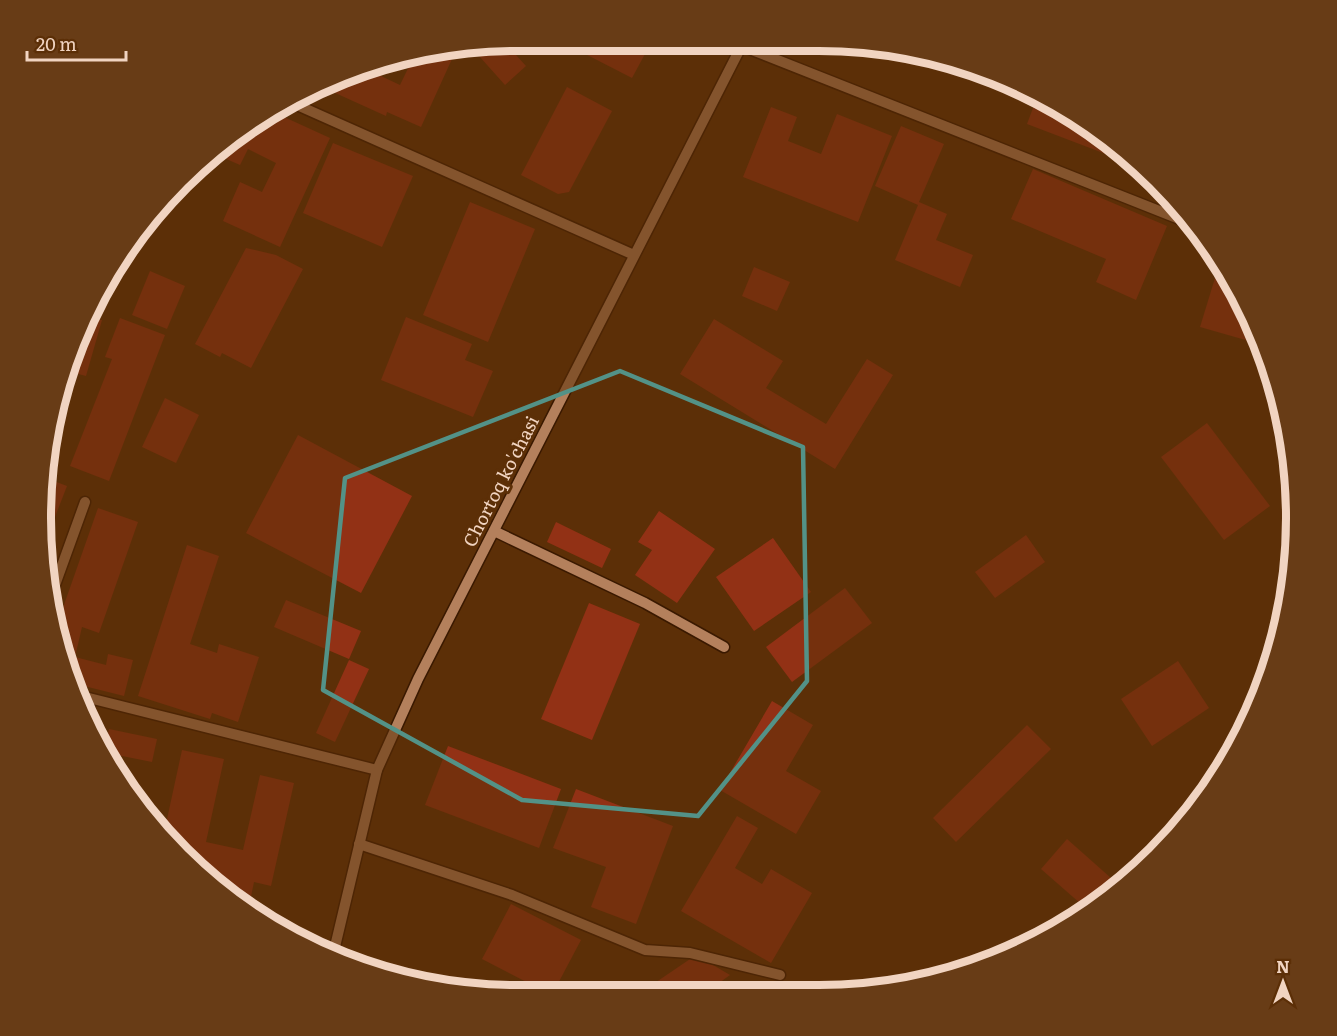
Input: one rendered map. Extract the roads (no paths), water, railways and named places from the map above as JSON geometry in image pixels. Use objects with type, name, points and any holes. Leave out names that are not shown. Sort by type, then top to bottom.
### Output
[{"type":"street","name":"Chortoq ko'chasi","points":[[335,947],[377,770],[418,679],[739,51]]},
{"type":"street","points":[[760,51],[1176,218]]},
{"type":"street","points":[[299,106],[634,255]]},
{"type":"street","points":[[56,583],[85,502]]},
{"type":"street","points":[[494,531],[645,603],[724,647]]},
{"type":"street","points":[[87,698],[377,770]]},
{"type":"street","points":[[359,844],[512,895],[645,950],[690,952],[780,975]]}]
